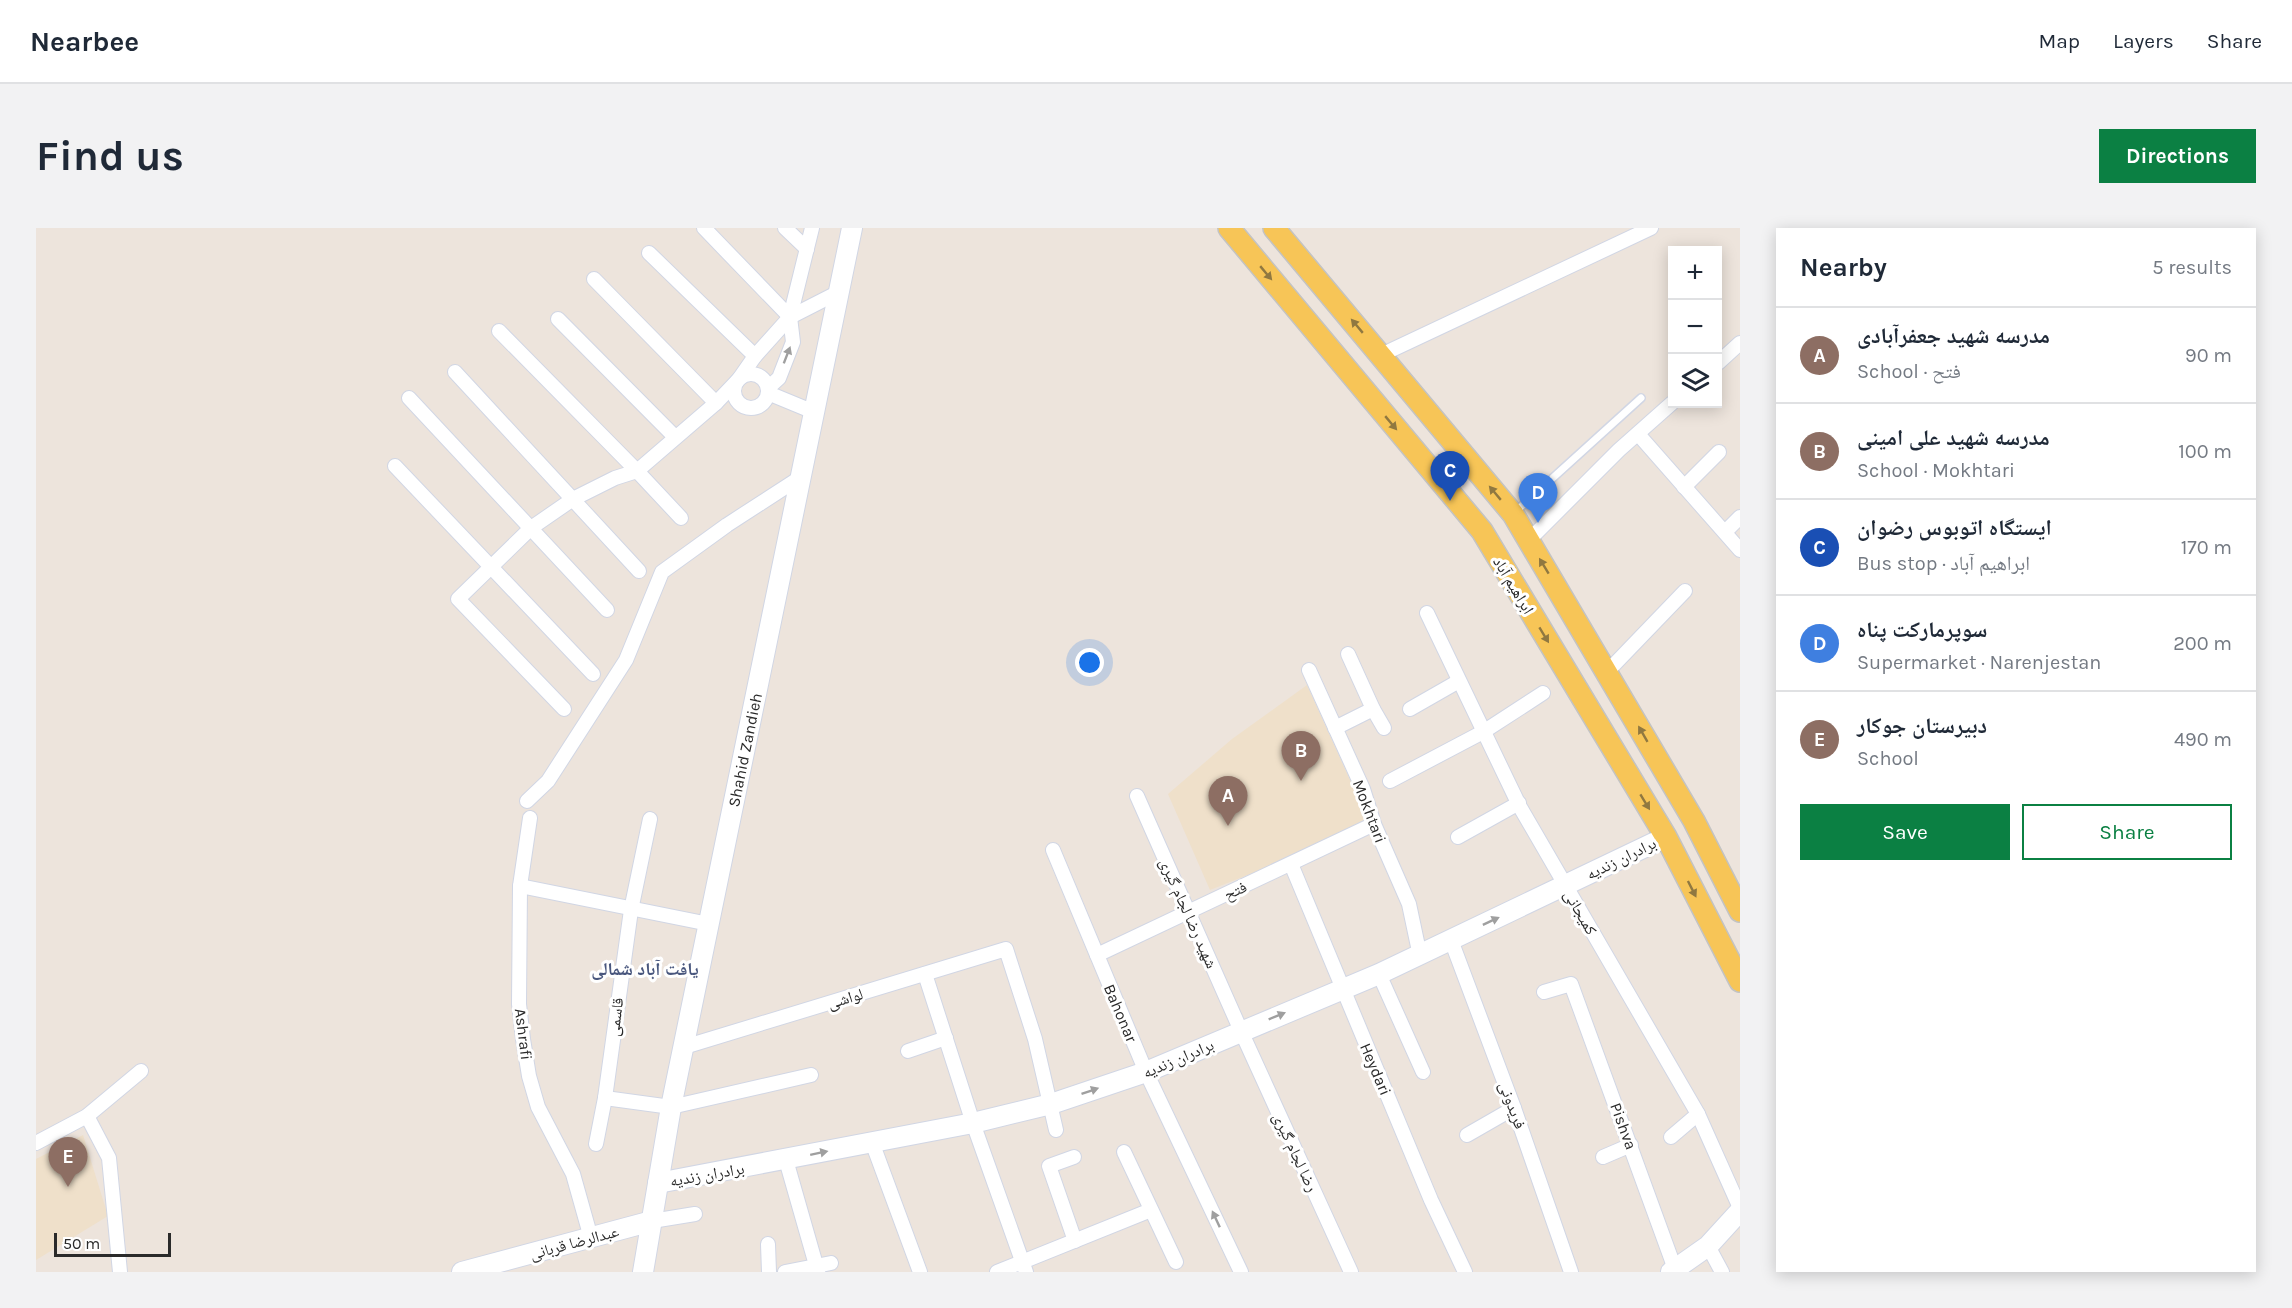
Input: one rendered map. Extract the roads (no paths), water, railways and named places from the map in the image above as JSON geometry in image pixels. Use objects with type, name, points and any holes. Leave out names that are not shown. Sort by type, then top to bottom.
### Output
[{"type":"main road","name":"ابراهیم آباد","points":[[1229,228],[1482,531],[1666,837],[1740,981]]},
{"type":"main road","points":[[1274,228],[1513,514],[1694,821],[1740,911]]},
{"type":"street","points":[[704,228],[790,317]]},
{"type":"street","points":[[785,228],[807,249]]},
{"type":"street","points":[[812,228],[790,317],[793,342],[779,378],[758,406],[746,407],[741,404],[734,389],[755,356],[790,317],[839,292]]},
{"type":"street","name":"Shahid Zandieh","points":[[643,1272],[671,1107],[852,228]]},
{"type":"street","points":[[1382,355],[1651,228]]},
{"type":"street","points":[[649,253],[755,356]]},
{"type":"street","points":[[594,279],[716,403]]},
{"type":"street","points":[[558,319],[675,437]]},
{"type":"street","points":[[499,331],[638,471],[681,518]]},
{"type":"street","points":[[1722,359],[1740,343]]},
{"type":"street","points":[[455,372],[639,571]]},
{"type":"street","points":[[564,710],[458,598],[531,528],[573,499],[615,478],[638,471],[716,403],[739,379],[748,374],[758,375],[763,379],[768,390],[814,412]]},
{"type":"street","points":[[409,398],[607,610]]},
{"type":"street","points":[[1529,540],[1668,407]]},
{"type":"street","points":[[1638,434],[1739,548]]},
{"type":"street","points":[[1684,487],[1719,452]]},
{"type":"street","points":[[395,466],[593,674]]},
{"type":"street","points":[[527,801],[548,781],[626,660],[662,572],[727,525],[801,477]]},
{"type":"street","points":[[1725,532],[1740,518]]},
{"type":"street","points":[[1607,672],[1685,591]]},
{"type":"street","name":"کمیجانی","points":[[1427,613],[1519,804],[1698,1114],[1740,1210]]},
{"type":"street","points":[[1348,654],[1384,728]]},
{"type":"street","name":"Mokhtari","points":[[1309,670],[1363,789],[1374,824],[1409,904],[1420,956]]},
{"type":"street","points":[[1410,709],[1459,681]]},
{"type":"street","points":[[1390,781],[1483,732],[1543,693]]},
{"type":"street","points":[[1335,728],[1373,709]]},
{"type":"street","name":"شهید رضا لجام گیری","points":[[1137,796],[1241,1031]]},
{"type":"street","points":[[1458,837],[1519,804]]},
{"type":"street","name":"Ashrafi","points":[[530,819],[520,886],[519,1004],[530,1076],[538,1107],[573,1174],[591,1238]]},
{"type":"street","name":"قاسمی","points":[[596,1144],[605,1098],[631,910],[651,819]]},
{"type":"street","name":"فتح","points":[[1097,955],[1374,824]]},
{"type":"street","name":"برادران زندیه","points":[[658,1183],[973,1123],[1051,1104],[1146,1072],[1420,956],[1666,837]]},
{"type":"street","name":"Bahonar","points":[[1053,850],[1146,1072],[1241,1272]]},
{"type":"street","name":"Heydari","points":[[1290,864],[1431,1200],[1465,1272]]},
{"type":"street","points":[[520,886],[709,924]]},
{"type":"street","name":"فریدونی","points":[[1451,940],[1514,1108],[1571,1272]]},
{"type":"street","name":"لواشی","points":[[684,1047],[1006,949],[1035,1039],[1051,1104]]},
{"type":"street","points":[[926,974],[973,1123],[1024,1267]]},
{"type":"street","points":[[1379,974],[1423,1072]]},
{"type":"street","name":"Pishva","points":[[1544,992],[1571,984],[1631,1145],[1673,1270]]},
{"type":"street","name":"رضا لجام گیری","points":[[1241,1031],[1351,1272]]},
{"type":"street","points":[[908,1051],[946,1038]]},
{"type":"street","points":[[36,1143],[87,1116],[141,1071]]},
{"type":"street","points":[[605,1098],[671,1107],[811,1075]]},
{"type":"street","points":[[1051,1104],[1056,1130]]},
{"type":"street","points":[[1467,1135],[1514,1108]]},
{"type":"street","points":[[1671,1137],[1698,1114]]},
{"type":"street","points":[[87,1116],[109,1158],[120,1272]]},
{"type":"street","points":[[872,1142],[920,1272]]},
{"type":"street","points":[[1603,1157],[1631,1145]]},
{"type":"street","points":[[1124,1152],[1176,1262]]},
{"type":"street","points":[[1074,1157],[1049,1166],[1075,1241]]},
{"type":"street","points":[[786,1160],[817,1269]]},
{"type":"street","points":[[997,1272],[1024,1267],[1075,1241],[1151,1210]]},
{"type":"street","points":[[1673,1270],[1708,1246],[1740,1210]]},
{"type":"street","points":[[652,1221],[695,1214]]},
{"type":"street","name":"عبدالرضا قربانی","points":[[462,1272],[652,1221]]},
{"type":"street","points":[[768,1244],[769,1272]]},
{"type":"street","points":[[1708,1246],[1722,1272]]},
{"type":"street","points":[[785,1272],[817,1269],[831,1263]]},
{"type":"lane","points":[[1513,514],[1641,398]]},
{"type":"place","name":"ایستگاه اتوبوس رضوان","points":[[1450,501]]},
{"type":"place","name":"سوپرمارکت پناه","points":[[1538,523]]},
{"type":"place","name":"مدرسه شهید علی امینی","points":[[1301,781]]},
{"type":"place","name":"مدرسه شهید جعفرآبادی","points":[[1228,826]]},
{"type":"place","name":"دبیرستان جوکار","points":[[68,1187]]},
{"type":"district","name":"یافت آباد شمالی","points":[[645,969]]}]
